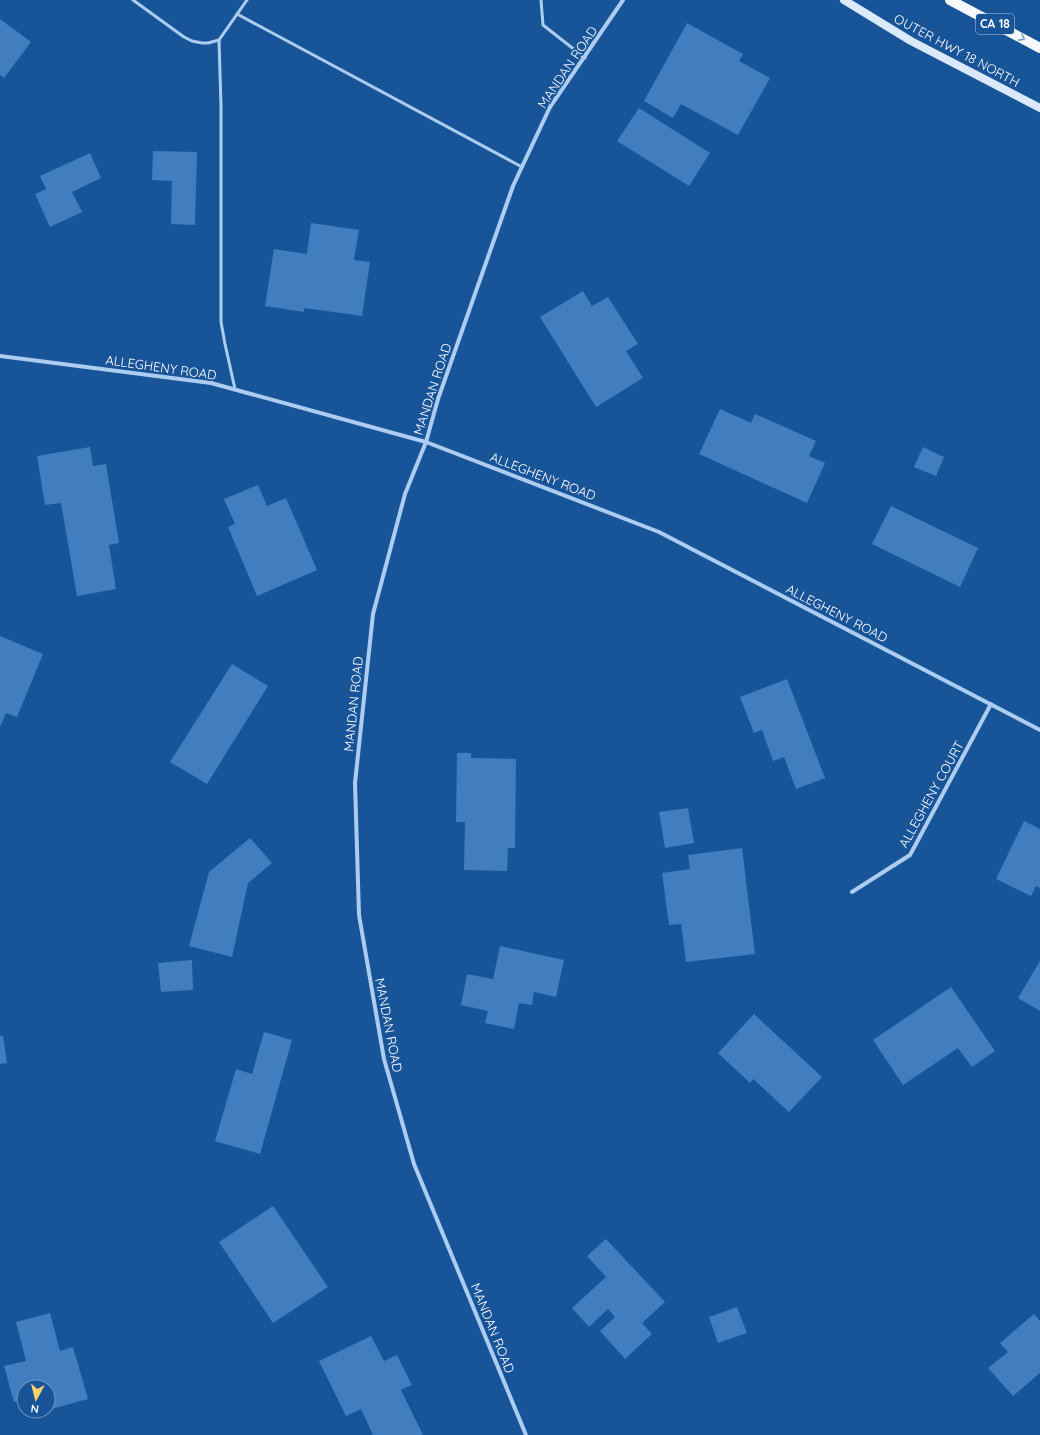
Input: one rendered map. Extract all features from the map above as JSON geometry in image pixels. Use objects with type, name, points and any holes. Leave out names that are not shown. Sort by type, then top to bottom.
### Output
[{"type":"main road","name":"CA 18","points":[[950,0],[1040,48]]},
{"type":"street","name":"MANDAN ROAD","points":[[526,1435],[414,1164],[384,1059],[359,915],[355,783],[373,614],[405,494],[426,442],[438,399],[513,186],[550,107],[585,58],[623,0]]},
{"type":"street","name":"OUTER HWY 18 NORTH","points":[[844,0],[911,41],[1040,108]]},
{"type":"street","name":"ALLEGHENY ROAD","points":[[0,356],[211,382],[426,442],[659,532],[1040,730]]},
{"type":"street","name":"ALLEGHENY COURT","points":[[852,892],[910,855],[991,704]]},
{"type":"lane","points":[[133,0],[184,37],[192,41],[208,43],[219,40]]},
{"type":"lane","points":[[235,389],[221,322],[221,106],[219,40],[247,0]]},
{"type":"lane","points":[[541,0],[543,25],[585,58]]},
{"type":"lane","points":[[237,14],[522,167]]},
{"type":"building","points":[[0,19],[31,42],[4,78],[0,75]]},
{"type":"building","points":[[687,23],[743,54],[739,61],[770,78],[738,135],[681,104],[673,118],[644,101]]},
{"type":"building","points":[[639,108],[710,153],[689,186],[617,141]]},
{"type":"building","points":[[153,151],[197,152],[195,225],[171,224],[172,181],[152,180]]},
{"type":"building","points":[[90,153],[101,178],[72,192],[82,212],[50,227],[35,194],[46,189],[40,176]]},
{"type":"building","points":[[311,223],[359,230],[354,260],[370,262],[362,316],[304,308],[304,312],[265,306],[274,249],[307,254]]},
{"type":"building","points":[[583,291],[592,306],[608,297],[638,344],[626,351],[643,378],[596,407],[540,317]]},
{"type":"building","points":[[720,409],[751,423],[755,414],[816,441],[809,456],[825,463],[807,503],[699,454]]},
{"type":"building","points":[[90,447],[93,466],[106,464],[119,543],[109,545],[116,589],[77,596],[61,503],[45,505],[37,456]]},
{"type":"building","points":[[923,447],[944,457],[936,476],[914,467]]},
{"type":"building","points":[[258,485],[267,506],[286,498],[317,570],[257,596],[228,527],[235,524],[224,499]]},
{"type":"building","points":[[891,506],[978,548],[960,587],[872,544]]},
{"type":"building","points":[[0,636],[43,654],[17,717],[6,713],[0,727]]},
{"type":"building","points":[[232,664],[268,686],[207,784],[170,762]]},
{"type":"building","points":[[787,679],[825,778],[796,789],[784,757],[773,761],[762,730],[754,733],[740,697]]},
{"type":"building","points":[[457,753],[471,753],[471,758],[516,759],[515,848],[508,848],[507,871],[464,870],[465,822],[456,822]]},
{"type":"building","points":[[688,808],[694,843],[665,848],[659,812]]},
{"type":"building","points":[[1024,821],[1040,829],[1040,888],[1036,886],[1031,896],[996,879]]},
{"type":"building","points":[[250,838],[272,863],[248,883],[232,957],[189,946],[209,872]]},
{"type":"building","points":[[742,848],[755,954],[686,962],[681,924],[669,925],[662,873],[690,869],[688,855]]},
{"type":"building","points":[[500,946],[564,960],[556,997],[534,992],[532,1005],[519,1003],[514,1029],[485,1023],[488,1011],[461,1005],[467,974],[493,979]]},
{"type":"building","points":[[192,960],[193,990],[161,992],[158,963]]},
{"type":"building","points":[[1040,961],[1040,1011],[1018,998]]},
{"type":"building","points":[[951,987],[995,1051],[972,1067],[958,1048],[903,1085],[873,1040]]},
{"type":"building","points":[[754,1014],[822,1077],[789,1112],[753,1079],[750,1083],[718,1053]]},
{"type":"building","points":[[264,1032],[292,1040],[260,1154],[215,1141],[236,1069],[252,1074]]},
{"type":"building","points":[[0,1036],[3,1036],[7,1063],[0,1064]]},
{"type":"building","points":[[273,1206],[328,1287],[273,1323],[219,1242]]},
{"type":"building","points":[[606,1239],[665,1302],[642,1323],[652,1334],[625,1359],[600,1331],[615,1317],[608,1309],[589,1327],[572,1308],[606,1277],[587,1256]]},
{"type":"building","points":[[737,1307],[747,1333],[718,1343],[709,1317]]},
{"type":"building","points":[[50,1313],[60,1351],[73,1347],[88,1399],[56,1408],[56,1379],[16,1379],[16,1401],[14,1402],[4,1366],[26,1361],[16,1322]]},
{"type":"building","points":[[1034,1314],[1040,1321],[1040,1373],[1013,1396],[988,1368],[1008,1352],[1000,1343]]},
{"type":"building","points":[[371,1336],[384,1361],[397,1355],[412,1385],[401,1390],[423,1435],[373,1435],[361,1409],[346,1416],[319,1361]]}]
